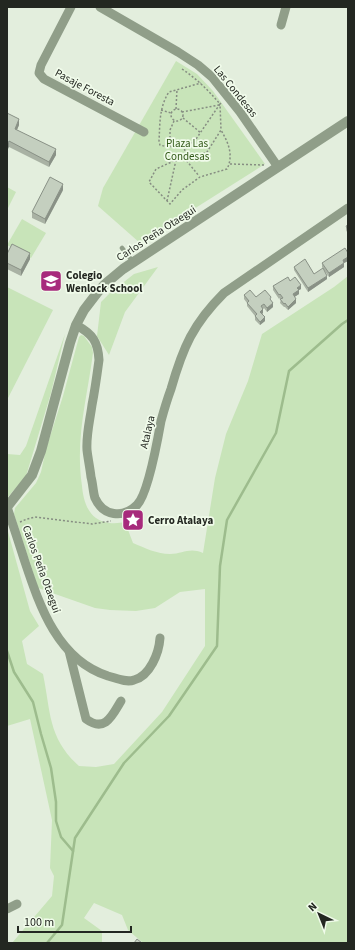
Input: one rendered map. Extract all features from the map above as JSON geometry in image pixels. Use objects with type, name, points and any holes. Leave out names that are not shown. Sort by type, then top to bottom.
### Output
[{"type":"street","name":"Pasaje Foresta","points":[[71,7],[41,65],[39,73],[44,79],[144,132]]},
{"type":"street","name":"Las Condesas","points":[[100,7],[178,52],[198,65],[212,77],[227,95],[278,167]]},
{"type":"street","points":[[281,26],[286,7]]},
{"type":"street","name":"Carlos Peña Otaegui","points":[[160,638],[157,652],[150,668],[143,676],[128,682],[94,670],[69,651],[47,620],[36,596],[7,507],[32,475],[41,451],[76,325],[90,302],[105,284],[133,262],[348,120]]},
{"type":"street","name":"Atalaya","points":[[123,513],[137,504],[141,498],[177,366],[186,342],[196,326],[224,293],[348,208]]},
{"type":"street","points":[[76,325],[84,329],[96,341],[98,349],[99,360],[87,450],[95,497],[100,506],[107,512],[115,514],[123,513]]},
{"type":"street","points":[[69,651],[86,719],[93,724],[100,725],[114,713],[121,701]]},
{"type":"street","points":[[7,908],[17,904]]},
{"type":"lane","points":[[122,248],[133,262]]},
{"type":"path","points":[[182,68],[201,83],[220,104],[221,130],[230,146],[229,164],[227,169],[200,176],[182,190],[170,204],[149,182],[156,169],[176,160],[186,160],[207,152],[221,130]]},
{"type":"path","points":[[201,83],[177,88],[169,92],[164,98],[161,110],[160,145],[184,145],[194,142],[227,95]]},
{"type":"path","points":[[171,113],[176,109],[177,88]]},
{"type":"path","points":[[176,109],[182,112],[220,104]]},
{"type":"path","points":[[161,110],[171,113]]},
{"type":"path","points":[[182,112],[182,118]]},
{"type":"path","points":[[171,113],[171,118],[174,121]]},
{"type":"path","points":[[182,118],[201,133]]},
{"type":"path","points":[[174,121],[180,121],[182,118]]},
{"type":"path","points":[[170,146],[170,130],[174,121]]},
{"type":"path","points":[[184,145],[186,160],[200,176]]},
{"type":"path","points":[[167,201],[176,160]]},
{"type":"path","points":[[229,164],[264,166]]},
{"type":"path","points":[[14,526],[27,518],[35,517],[92,524],[108,522],[117,518],[123,513]]},
{"type":"green space","name":"Plaza Las Condesas","points":[[176,61],[197,74],[213,91],[265,164],[140,243],[98,206],[103,188]]},
{"type":"green space","points":[[7,187],[16,192],[7,210]]},
{"type":"green space","points":[[22,219],[46,233],[31,258],[7,245]]},
{"type":"green space","points":[[158,267],[125,312],[109,355],[97,336],[101,302],[134,274]]},
{"type":"green space","points":[[348,276],[348,943],[143,943],[128,930],[122,915],[94,903],[84,918],[102,931],[102,943],[12,943],[52,896],[54,876],[50,868],[52,820],[30,719],[7,726],[7,528],[30,611],[39,626],[22,641],[27,664],[43,674],[52,724],[56,735],[69,756],[79,766],[96,767],[114,764],[162,712],[205,646],[205,589],[180,592],[155,608],[136,611],[95,608],[38,588],[14,514],[15,508],[36,483],[41,472],[46,449],[63,396],[79,337],[81,335],[84,336],[92,347],[93,353],[83,419],[80,451],[82,490],[87,508],[96,518],[103,521],[114,523],[125,522],[133,543],[147,549],[165,554],[190,551],[198,551],[203,553],[215,478],[226,434],[248,381],[262,334],[334,287]]},
{"type":"green space","points":[[7,287],[53,310],[7,400]]},
{"type":"green space","points":[[65,334],[51,393],[26,476],[7,498],[7,454],[20,455],[26,446]]},
{"type":"building","points":[[7,113],[19,119],[15,129],[56,149],[49,162],[9,141],[7,145]]},
{"type":"building","points":[[50,177],[63,184],[45,219],[32,212]]},
{"type":"building","points":[[12,244],[30,253],[21,270],[7,263],[7,254]]},
{"type":"building","points":[[345,248],[348,253],[348,257],[343,260],[344,263],[329,273],[322,263]]},
{"type":"building","points":[[305,259],[314,274],[323,268],[327,276],[308,288],[294,267]]},
{"type":"building","points":[[288,277],[290,281],[295,277],[301,285],[297,288],[299,290],[293,294],[296,299],[288,307],[280,299],[283,298],[273,286]]},
{"type":"building","points":[[250,290],[256,297],[265,290],[271,297],[270,299],[273,303],[267,308],[264,304],[261,306],[263,309],[260,312],[265,317],[260,322],[255,316],[257,314],[247,303],[249,301],[244,295]]},
{"type":"building","points":[[137,939],[142,943],[134,943]]},
{"type":"waterway","points":[[47,943],[62,925],[75,838],[124,763],[169,716],[217,646],[220,566],[227,520],[276,433],[289,371],[348,320]]},
{"type":"waterway","points":[[7,651],[14,672],[33,702],[51,768],[56,802],[56,821],[61,837],[73,851]]},
{"type":"place","name":"Colegio Wenlock School","points":[[51,281]]},
{"type":"place","name":"Cerro Atalaya","points":[[133,520]]}]
